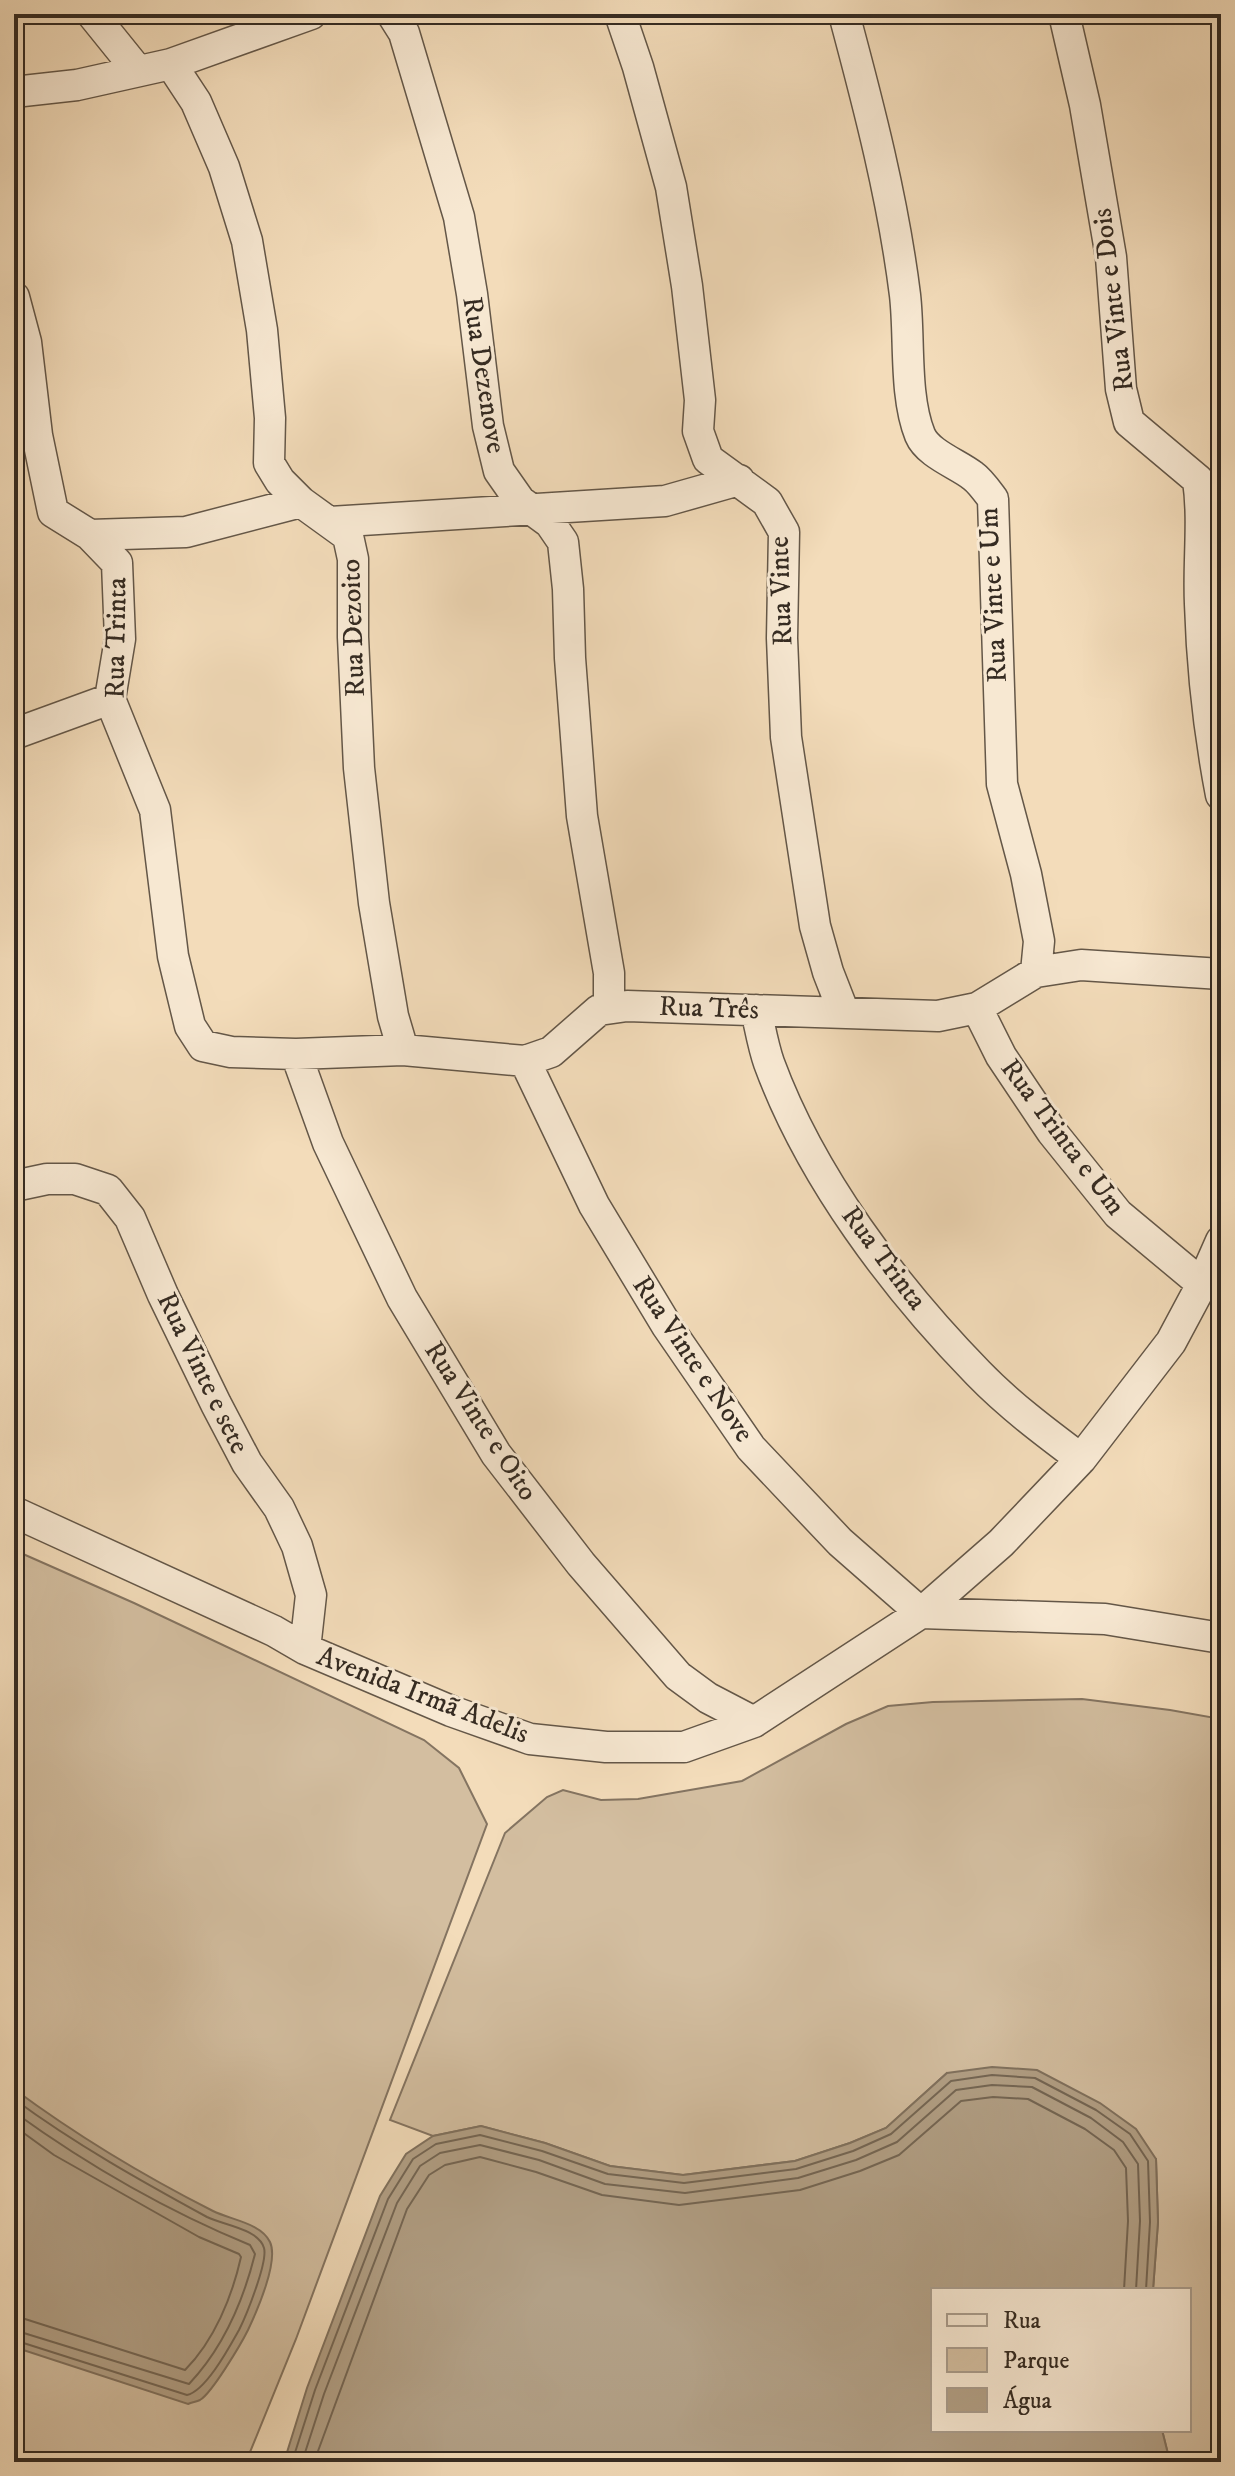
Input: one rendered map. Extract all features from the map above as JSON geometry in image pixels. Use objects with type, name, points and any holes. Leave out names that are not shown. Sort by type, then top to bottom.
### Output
[{"type":"street","points":[[92,14],[138,71]]},
{"type":"street","points":[[14,92],[77,85],[171,64],[311,14]]},
{"type":"street","name":"Rua Dezenove","points":[[392,14],[404,33],[459,217],[488,426],[499,471],[520,501],[550,523],[563,542],[582,816],[609,973],[609,1008]]},
{"type":"street","name":"Rua Vinte","points":[[620,14],[671,187],[687,286],[700,400],[698,431],[708,459],[767,502],[784,532],[782,638],[786,737],[815,926],[844,1013]]},
{"type":"street","name":"Rua Vinte e Um","points":[[844,14],[872,115],[893,212],[905,298],[909,384],[921,438],[948,462],[974,476],[993,499],[1002,784],[1026,874],[1039,941],[1036,972]]},
{"type":"street","name":"Rua Vinte e Dois","points":[[1064,14],[1085,105],[1111,257],[1121,389],[1129,422],[1198,480],[1202,506],[1200,601],[1204,675],[1209,733],[1221,795]]},
{"type":"street","name":"Rua Dezoito","points":[[171,64],[196,102],[224,167],[247,241],[262,330],[270,418],[269,463],[280,481],[301,502],[348,536],[353,559],[359,768],[374,903],[393,1016],[403,1050]]},
{"type":"street","name":"Rua Trinta","points":[[14,297],[26,342],[37,435],[53,512],[90,535],[117,563],[120,639],[110,699],[155,810],[173,956],[190,1026],[203,1046],[231,1052],[296,1054]]},
{"type":"street","points":[[330,522],[665,501],[739,480]]},
{"type":"street","points":[[90,535],[186,532],[301,502]]},
{"type":"street","points":[[14,734],[110,699]]},
{"type":"street","name":"Rua Três","points":[[609,1008],[627,1006],[938,1016],[977,1008],[1036,972],[1081,965],[1221,974]]},
{"type":"street","points":[[296,1054],[403,1050],[525,1061],[551,1052],[599,1010],[609,1008]]},
{"type":"street","name":"Rua Trinta e Um","points":[[977,1008],[1001,1056],[1052,1132],[1108,1202],[1118,1214],[1202,1284]]},
{"type":"street","name":"Rua Trinta","points":[[756,1010],[768,1061],[798,1129],[851,1220],[916,1303],[978,1374],[1032,1422],[1081,1459]]},
{"type":"street","name":"Rua Vinte e Oito","points":[[296,1054],[328,1143],[402,1298],[496,1454],[581,1564],[678,1676],[708,1698],[754,1722]]},
{"type":"street","name":"Rua Vinte e Nove","points":[[525,1061],[594,1205],[667,1326],[751,1448],[840,1542],[921,1613]]},
{"type":"street","name":"Rua Vinte e sete","points":[[14,1186],[47,1179],[75,1179],[108,1190],[130,1218],[216,1404],[247,1463],[279,1508],[297,1546],[311,1595],[305,1649]]},
{"type":"street","name":"Avenida Irmã Adelis","points":[[20,1515],[274,1631],[305,1649],[451,1711],[530,1739],[606,1747],[684,1747],[754,1722],[921,1613],[1001,1543],[1081,1459],[1171,1342],[1221,1241]]},
{"type":"street","points":[[14,1488],[20,1515]]},
{"type":"street","points":[[921,1613],[1105,1619],[1221,1638]]},
{"type":"green space","points":[[14,1550],[424,1740],[459,1768],[487,1824],[296,2339],[246,2462],[14,2462]]},
{"type":"green space","points":[[1082,1699],[1221,1719],[1221,2462],[1170,2462],[1162,2432],[1191,2432],[1191,2288],[1153,2288],[1158,2222],[1156,2159],[947,2073],[886,2128],[850,2143],[795,2161],[683,2175],[610,2166],[545,2143],[481,2126],[433,2136],[390,2120],[505,1833],[547,1797],[563,1790],[601,1800],[638,1799],[742,1781],[846,1724],[888,1706]]},
{"type":"water","points":[[992,2067],[1037,2070],[1100,2103],[1136,2129],[1156,2159],[1158,2222],[1153,2288],[931,2288],[931,2432],[1162,2432],[1170,2462],[284,2462],[307,2388],[380,2196],[406,2154],[433,2136],[481,2126],[545,2143],[610,2166],[683,2175],[795,2161],[850,2143],[886,2128],[947,2073]]},
{"type":"water","points":[[14,2089],[111,2154],[213,2211],[253,2226],[270,2242],[272,2261],[252,2322],[226,2368],[200,2400],[188,2404],[14,2347]]}]
